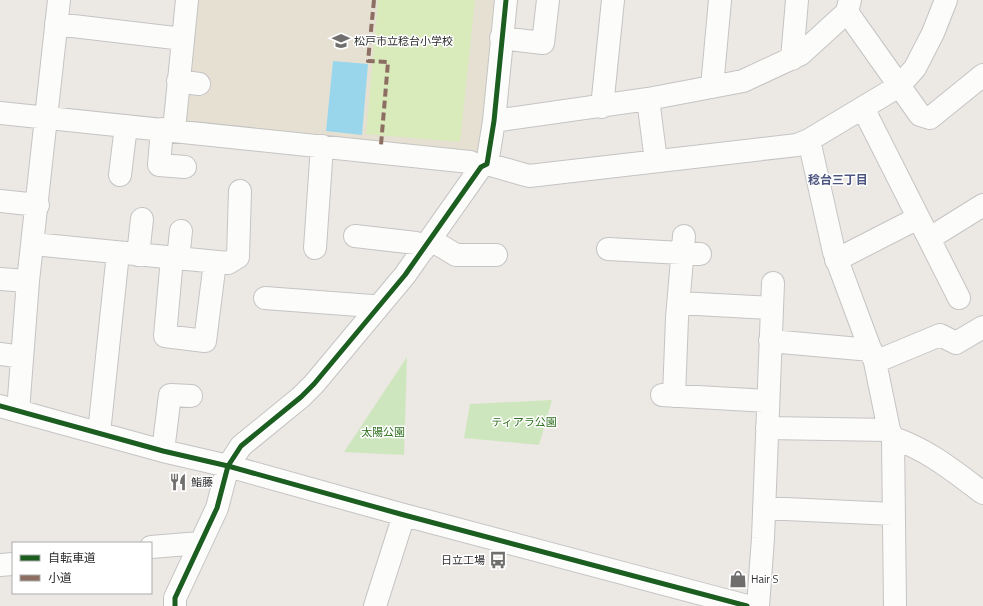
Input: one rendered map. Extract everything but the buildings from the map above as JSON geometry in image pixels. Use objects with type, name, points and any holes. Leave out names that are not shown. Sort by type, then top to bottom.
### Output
[{"type":"street","points":[[59,0],[38,205],[28,281],[22,357],[9,408],[164,451],[228,466],[404,515],[747,606]]},
{"type":"street","points":[[185,168],[159,165],[168,130],[189,82],[183,39],[187,0]]},
{"type":"street","points":[[175,606],[175,598],[217,508],[228,466],[241,446],[301,397],[314,384],[428,245],[484,166],[494,121],[501,38],[506,0]]},
{"type":"street","points":[[501,38],[543,43],[548,0]]},
{"type":"street","points":[[602,106],[613,0]]},
{"type":"street","points":[[712,87],[720,0]]},
{"type":"street","points":[[792,59],[797,0]]},
{"type":"street","points":[[0,113],[470,162],[530,176],[796,145],[809,140],[899,86],[915,68],[933,33],[946,0]]},
{"type":"street","points":[[494,121],[648,99],[743,81],[801,54],[848,6],[899,86],[920,115],[930,118],[983,75]]},
{"type":"street","points":[[56,24],[183,39]]},
{"type":"street","points":[[648,99],[656,161]]},
{"type":"street","points":[[863,108],[959,298]]},
{"type":"street","points":[[120,175],[126,126]]},
{"type":"street","points":[[809,140],[836,260],[872,356],[891,434],[895,606]]},
{"type":"street","points":[[315,248],[322,146]]},
{"type":"street","points":[[33,244],[228,263],[238,257],[240,191]]},
{"type":"street","points":[[0,201],[38,205]]},
{"type":"street","points":[[930,238],[983,205]]},
{"type":"street","points":[[836,260],[918,218]]},
{"type":"street","points":[[99,433],[128,254],[142,219]]},
{"type":"street","points":[[181,231],[175,259],[165,336],[205,341],[215,262]]},
{"type":"street","points":[[355,236],[428,245],[456,255],[496,255]]},
{"type":"street","points":[[608,249],[689,248],[679,303],[668,396],[768,401]]},
{"type":"street","points":[[0,279],[28,281]]},
{"type":"street","points":[[758,606],[764,508],[772,283]]},
{"type":"street","points":[[265,298],[372,306],[376,310]]},
{"type":"street","points":[[679,303],[772,308]]},
{"type":"street","points":[[770,341],[872,356],[940,335],[956,343],[983,319]]},
{"type":"street","points":[[0,354],[22,357]]},
{"type":"street","points":[[164,451],[170,395],[191,396]]},
{"type":"street","points":[[767,428],[891,434],[944,464],[983,493]]},
{"type":"street","points":[[764,508],[893,514]]},
{"type":"street","points":[[375,606],[404,515]]},
{"type":"street","points":[[152,547],[200,543]]},
{"type":"street","points":[[0,565],[12,564]]},
{"type":"shaded area","name":"松戸市立稔台小学校","points":[[191,0],[500,0],[478,157],[183,130]]},
{"type":"green space","points":[[378,0],[475,0],[460,142],[366,134]]},
{"type":"green space","name":"太陽公園","points":[[407,357],[404,455],[344,452]]},
{"type":"green space","name":"ティアラ公園","points":[[552,400],[539,445],[464,438],[470,404]]},
{"type":"water","points":[[333,61],[368,64],[362,135],[326,131]]},
{"type":"marked path","points":[[374,0],[368,61],[388,62],[381,145]]},
{"type":"cycle path","points":[[175,606],[175,598],[217,508],[228,466],[241,446],[301,397],[314,384],[405,275],[481,167],[487,164],[494,121],[506,0]]},
{"type":"cycle path","points":[[0,406],[163,451],[228,466],[404,515],[747,606]]},
{"type":"place","name":"松戸市立稔台小学校","points":[[341,41]]},
{"type":"place","name":"鮨藤","points":[[178,482]]},
{"type":"place","name":"日立工場","points":[[498,560]]},
{"type":"place","name":"Hair S","points":[[738,579]]},
{"type":"district","name":"稔台三丁目","points":[[838,180]]}]
